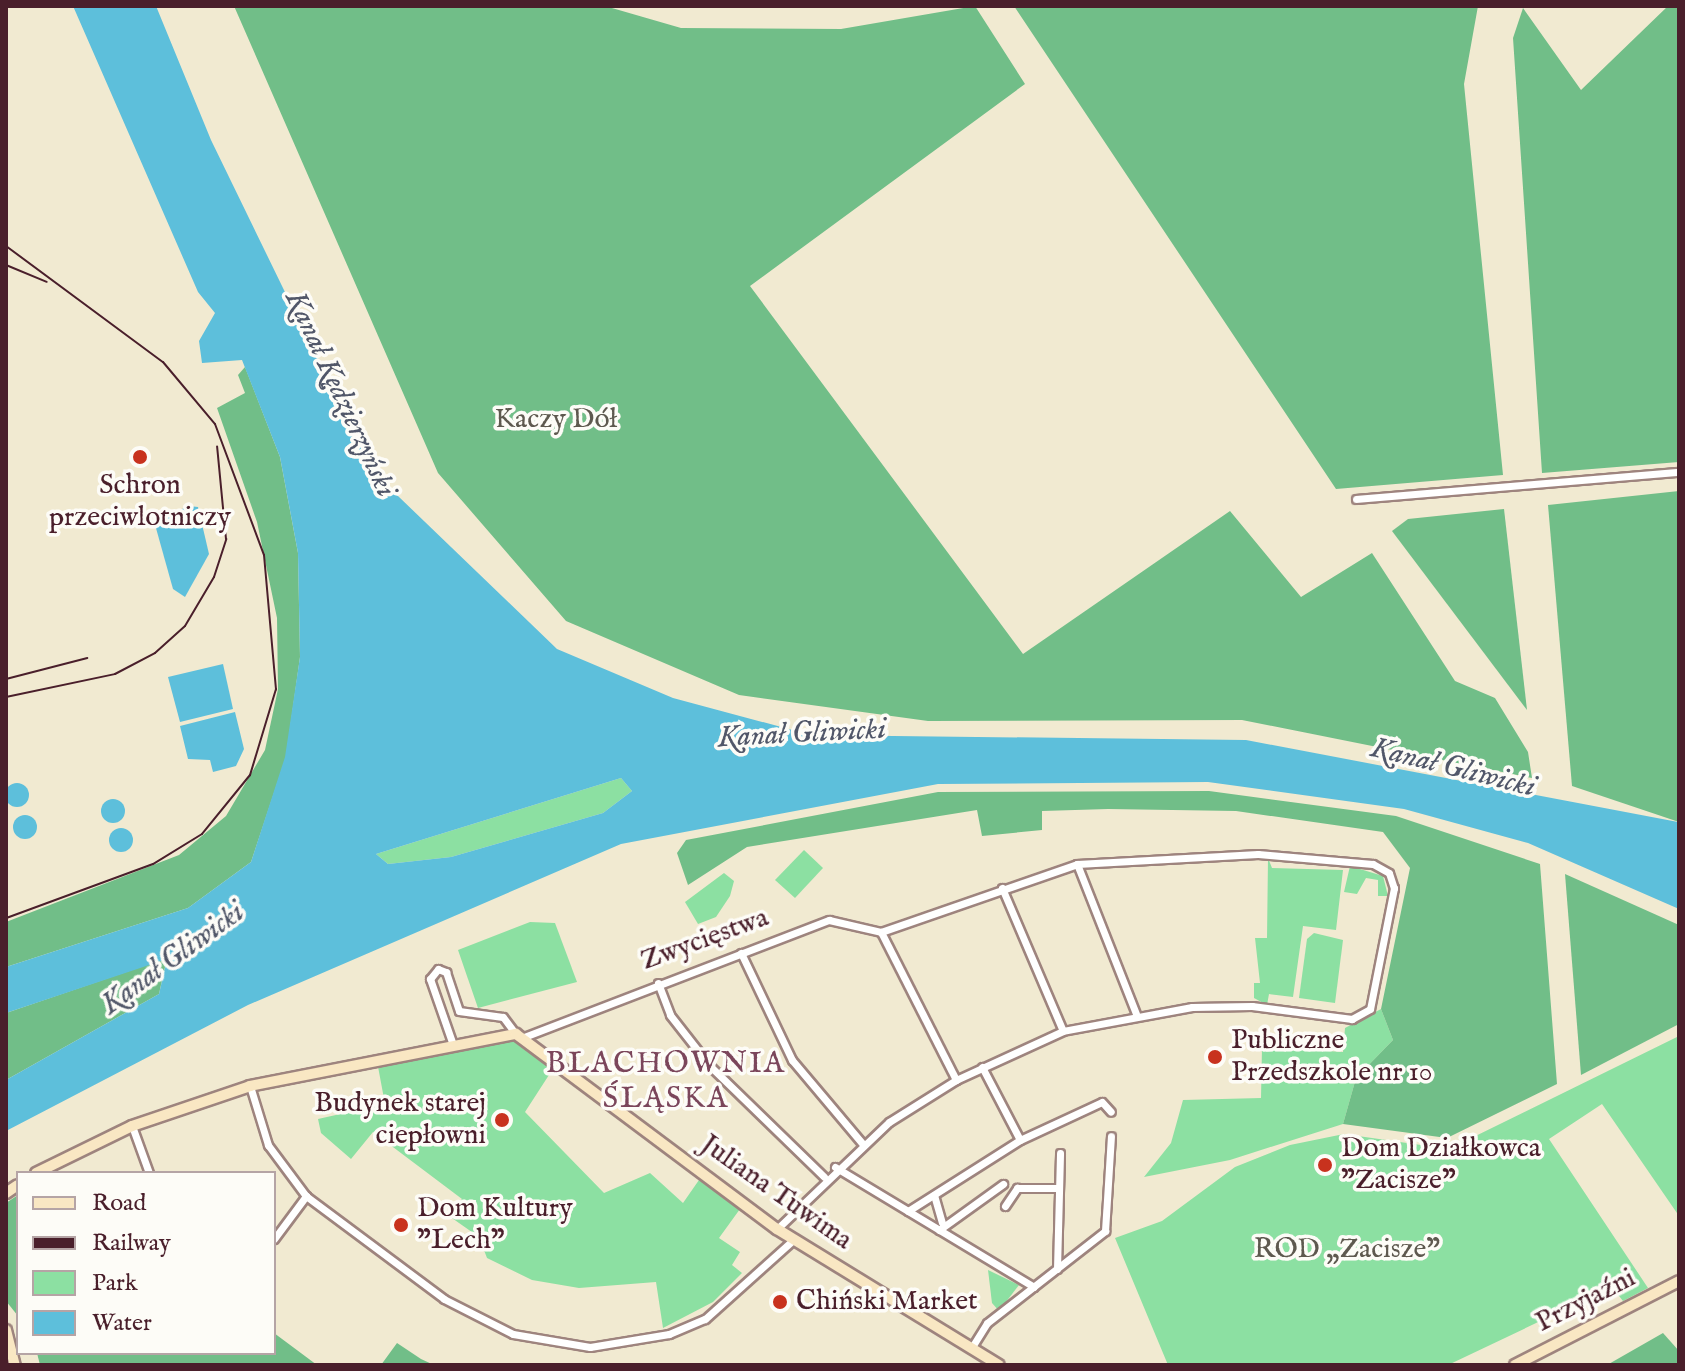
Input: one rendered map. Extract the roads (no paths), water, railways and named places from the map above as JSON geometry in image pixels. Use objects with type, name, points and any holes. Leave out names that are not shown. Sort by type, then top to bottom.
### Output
[{"type":"street","points":[[1356,499],[1679,472]]},
{"type":"street","points":[[777,1229],[824,1177],[862,1143],[956,1080],[1063,1031],[1136,1014],[1252,1006],[1352,1019],[1370,1009],[1394,888],[1389,873],[1373,864],[1258,854],[1077,864],[881,932],[956,1080]]},
{"type":"street","points":[[1077,864],[1136,1014]]},
{"type":"street","points":[[1002,888],[1063,1031]]},
{"type":"street","name":"Zwycięstwa","points":[[40,1171],[132,1126],[250,1086],[452,1042],[520,1036],[829,920],[881,932]]},
{"type":"street","points":[[741,953],[792,1060],[862,1143]]},
{"type":"street","points":[[452,1042],[430,979],[438,969],[446,972],[459,1011],[503,1017],[520,1036]]},
{"type":"street","points":[[658,983],[670,1015],[710,1066],[824,1177]]},
{"type":"street","name":"Juliana Tuwima","points":[[520,1036],[793,1240],[999,1365]]},
{"type":"street","points":[[982,1067],[1020,1140]]},
{"type":"street","points":[[250,1086],[268,1145],[306,1196],[474,1317],[513,1334],[590,1347],[657,1338],[705,1319],[793,1240]]},
{"type":"street","points":[[908,1211],[1020,1140],[1102,1102],[1111,1112]]},
{"type":"street","points":[[132,1126],[148,1171]]},
{"type":"street","points":[[972,1347],[987,1323],[1057,1269],[1109,1223],[1111,1136]]},
{"type":"street","points":[[1057,1269],[1060,1153]]},
{"type":"street","name":"Juliana Tuwima","points":[[835,1167],[941,1227],[1034,1287]]},
{"type":"street","points":[[934,1195],[941,1227],[1003,1184]]},
{"type":"street","points":[[1005,1206],[1017,1188],[1059,1188]]},
{"type":"street","points":[[276,1236],[306,1196]]},
{"type":"street","name":"Przyjaźni","points":[[1515,1365],[1679,1281]]},
{"type":"street","points":[[6,1330],[15,1365]]},
{"type":"water","name":"Kanał Gliwicki","points":[[73,6],[156,6],[211,140],[372,471],[557,649],[673,698],[811,735],[1246,740],[1678,822],[1679,909],[1528,843],[1404,809],[1208,782],[938,784],[621,844],[248,1005],[6,1131],[6,1080],[159,994],[167,959],[6,1013],[6,967],[188,908],[251,862],[285,757],[300,657],[298,553],[280,457],[242,360],[202,363],[199,341],[215,313],[198,292]],"holes":[[[621,778],[632,791],[603,813],[451,857],[388,864],[376,854]]]},
{"type":"water","points":[[189,506],[198,507],[209,554],[185,597],[173,589],[154,521]]},
{"type":"water","points":[[223,664],[233,709],[180,722],[168,677]]},
{"type":"water","points":[[235,712],[244,749],[236,766],[213,772],[210,760],[188,759],[180,726]]},
{"type":"water","points":[[17,783],[26,786],[29,795],[26,804],[17,807],[8,804],[5,795],[8,786]]},
{"type":"water","points":[[113,799],[124,806],[125,811],[118,822],[113,823],[102,816],[101,811],[108,800]]},
{"type":"water","points":[[25,815],[34,818],[37,827],[34,836],[25,839],[16,836],[13,827],[16,818]]},
{"type":"water","points":[[121,828],[132,835],[133,840],[126,851],[121,852],[110,845],[109,840],[116,829]]},
{"type":"railway","points":[[6,246],[163,362],[215,424],[264,555],[276,689],[250,775],[202,834],[153,864],[6,918]]},
{"type":"railway","points":[[6,265],[47,282]]},
{"type":"railway","points":[[6,697],[115,674],[155,653],[185,626],[214,577],[226,539],[217,446]]},
{"type":"railway","points":[[6,679],[87,658]]},
{"type":"place","name":"Schron przeciwlotniczy","points":[[140,457]]},
{"type":"place","name":"Publiczne Przedszkole nr 10","points":[[1215,1057]]},
{"type":"place","name":"Budynek starej ciepłowni","points":[[502,1120]]},
{"type":"place","name":"Dom Działkowca \"Zacisze\"","points":[[1325,1165]]},
{"type":"place","name":"Dom Kultury \"Lech\"","points":[[401,1225]]},
{"type":"place","name":"Chiński Market","points":[[780,1302]]},
{"type":"district","name":"BLACHOWNIA ŚLĄSKA","points":[[666,1081]]},
{"type":"water label","name":"Kanał Kędzierzyński","points":[[340,394]]},
{"type":"park label","name":"Kaczy Dół","points":[[556,420]]},
{"type":"park label","name":"ROD „Zacisze”","points":[[1347,1250]]}]
